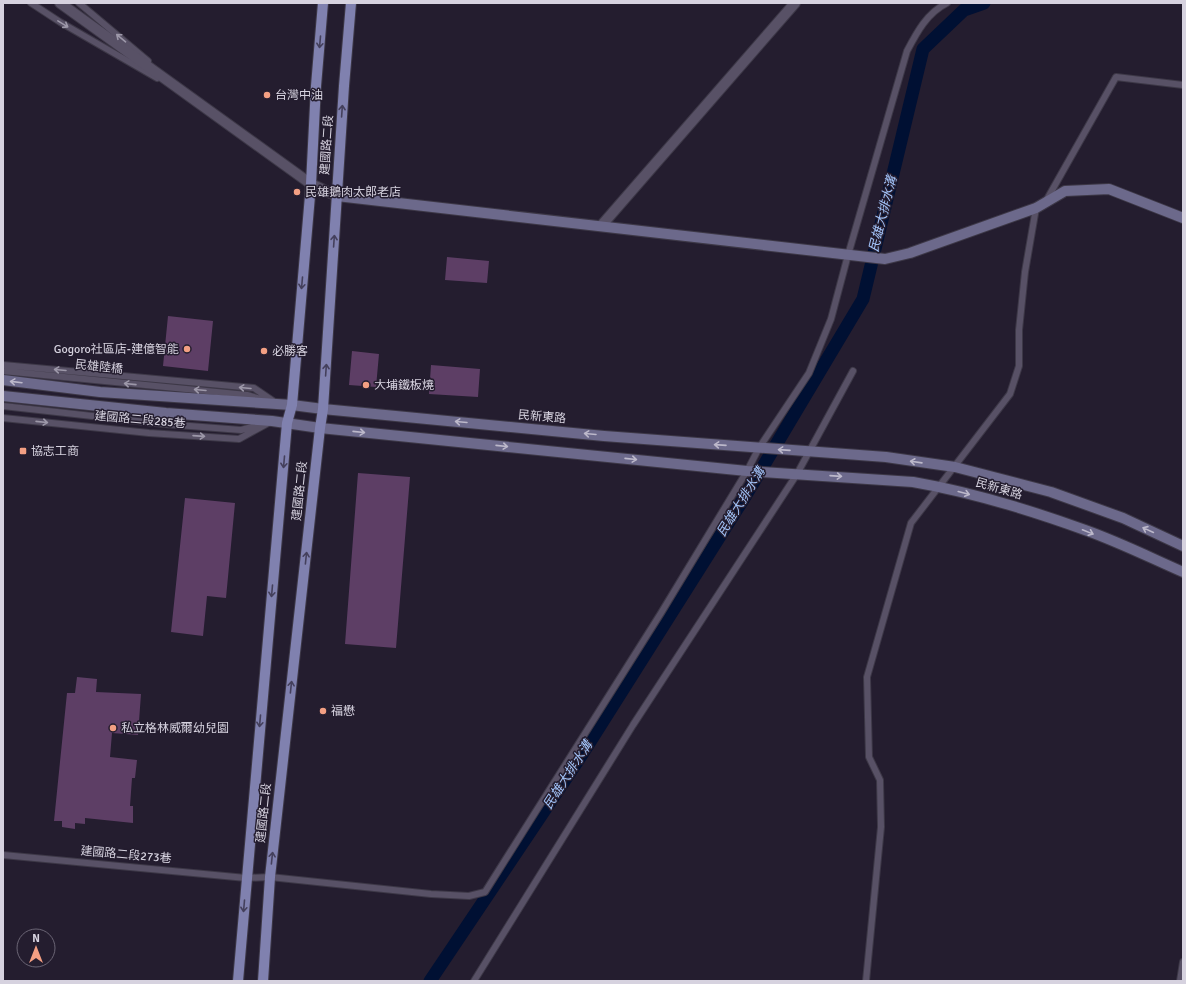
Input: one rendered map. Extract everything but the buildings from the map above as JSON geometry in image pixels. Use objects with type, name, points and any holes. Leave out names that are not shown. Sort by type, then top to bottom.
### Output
[{"type":"main road","name":"建國路二段","points":[[238,981],[287,423],[292,405],[311,184],[316,86],[323,3]]},
{"type":"main road","name":"建國路二段","points":[[263,981],[270,877],[323,409],[344,86],[351,3]]},
{"type":"main road","points":[[337,196],[885,259],[910,254],[1040,206],[1066,191],[1109,189],[1183,218]]},
{"type":"main road","name":"民雄陸橋","points":[[3,380],[100,392],[168,392]]},
{"type":"main road","name":"民新東路","points":[[168,392],[323,409],[604,436],[886,457],[955,467],[1051,492],[1123,518],[1183,546]]},
{"type":"main road","points":[[3,396],[166,413],[272,421],[320,428],[747,471]]},
{"type":"main road","name":"民新東路","points":[[747,471],[913,482],[938,486],[1017,508],[1087,531],[1183,572]]},
{"type":"street","points":[[60,3],[311,184],[337,196]]},
{"type":"street","points":[[601,226],[794,3]]},
{"type":"lane","points":[[31,3],[60,22],[193,99]]},
{"type":"lane","points":[[79,3],[193,99]]},
{"type":"lane","points":[[747,471],[759,448],[809,372],[831,319],[907,51],[921,24],[947,3]]},
{"type":"lane","points":[[866,981],[881,827],[880,780],[869,757],[867,677],[911,523],[1010,394],[1019,366],[1019,330],[1025,272],[1040,206],[1116,77],[1183,85]]},
{"type":"lane","points":[[3,365],[254,388],[279,404]]},
{"type":"lane","points":[[474,981],[633,725],[797,474],[853,370]]},
{"type":"lane","name":"民雄陸橋","points":[[3,371],[168,392]]},
{"type":"lane","points":[[3,406],[164,424],[242,430],[272,421]]},
{"type":"lane","name":"建國路二段285巷","points":[[3,418],[149,433],[239,439],[272,421]]},
{"type":"lane","name":"建國路二段273巷","points":[[3,855],[246,878],[270,877],[446,895],[470,896],[485,892],[661,613],[747,471]]},
{"type":"lane","points":[[1180,981],[1183,962]]},
{"type":"waterway","name":"民雄大排水溝","points":[[430,981],[581,756],[746,495],[863,299],[923,49],[964,10],[984,3]]},
{"type":"place","name":"台灣中油","points":[[267,95]]},
{"type":"place","name":"民雄鵝肉太郎老店","points":[[297,192]]},
{"type":"place","name":"Gogoro社區店-建億智能","points":[[187,349]]},
{"type":"place","name":"必勝客","points":[[264,351]]},
{"type":"place","name":"大埔鐵板燒","points":[[366,385]]},
{"type":"place","name":"協志工商","points":[[23,451]]},
{"type":"place","name":"福懋","points":[[323,711]]},
{"type":"place","name":"私立格林威爾幼兒園","points":[[113,728]]}]
